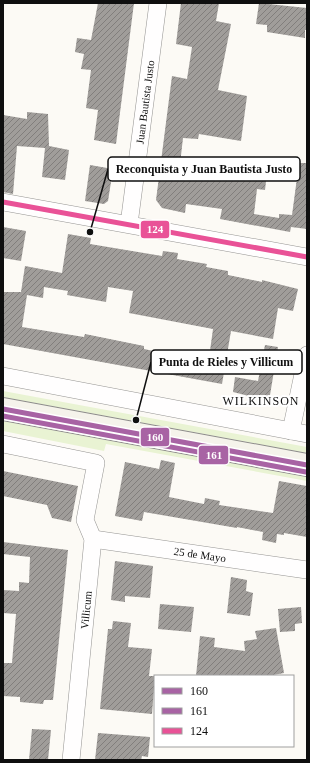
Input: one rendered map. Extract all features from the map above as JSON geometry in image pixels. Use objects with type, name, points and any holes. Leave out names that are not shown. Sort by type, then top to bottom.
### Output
[{"type":"street","name":"Juan Bautista Justo","points":[[129,224],[158,3]]},
{"type":"street","points":[[3,202],[307,257]]},
{"type":"street","points":[[3,376],[299,432],[307,355]]},
{"type":"street","points":[[3,409],[307,465]]},
{"type":"street","name":"Villicum","points":[[3,444],[96,463],[85,520],[93,539],[71,760]]},
{"type":"street","name":"25 de Mayo","points":[[93,539],[307,570]]},
{"type":"green space","points":[[3,391],[307,447],[307,453],[3,397]]},
{"type":"green space","points":[[3,421],[307,477],[307,481],[106,444],[104,451],[3,431]]},
{"type":"building","points":[[98,3],[134,3],[116,144],[94,140],[98,110],[86,108],[91,70],[81,69],[84,54],[75,52],[77,38],[91,40]]},
{"type":"building","points":[[181,3],[219,3],[216,21],[231,24],[218,90],[247,96],[241,141],[199,134],[198,139],[183,138],[180,164],[255,173],[256,163],[268,164],[265,190],[257,189],[254,214],[279,218],[279,214],[292,215],[299,163],[307,163],[307,229],[291,227],[290,232],[220,219],[222,209],[186,204],[185,213],[162,208],[156,200],[172,76],[187,79],[192,47],[176,44]]},
{"type":"building","points":[[259,3],[307,8],[307,30],[305,30],[305,38],[267,32],[267,25],[256,24]]},
{"type":"building","points":[[27,112],[48,114],[49,146],[69,150],[65,180],[42,177],[45,148],[17,146],[13,194],[3,192],[3,115],[27,119]]},
{"type":"building","points":[[90,165],[113,169],[108,201],[104,204],[85,201]]},
{"type":"building","points":[[3,227],[26,231],[21,261],[3,258]]},
{"type":"building","points":[[68,234],[91,238],[90,244],[162,256],[163,251],[178,253],[177,259],[207,264],[206,267],[228,271],[228,275],[262,282],[262,280],[298,289],[293,311],[278,308],[273,339],[231,331],[222,384],[3,344],[3,292],[21,292],[25,266],[62,273]],"holes":[[[44,287],[68,291],[67,295],[106,302],[108,287],[133,291],[129,313],[213,329],[209,358],[194,356],[193,366],[161,360],[163,353],[144,349],[144,346],[85,334],[84,337],[22,327],[27,295],[43,298]]]},
{"type":"building","points":[[265,345],[278,347],[269,401],[233,392],[235,377],[258,381]]},
{"type":"building","points":[[161,460],[175,463],[169,497],[204,504],[205,498],[220,501],[219,505],[273,513],[279,481],[307,486],[307,537],[284,533],[284,535],[277,534],[276,543],[262,540],[263,532],[237,527],[144,512],[142,521],[115,516],[125,462],[159,469]]},
{"type":"building","points":[[3,471],[78,486],[71,522],[52,518],[47,505],[3,496]]},
{"type":"building","points":[[3,542],[68,550],[53,700],[44,700],[43,704],[20,702],[20,697],[3,696],[3,663],[12,663],[16,614],[3,613],[3,590],[19,591],[19,582],[29,583],[30,557],[3,554]]},
{"type":"building","points":[[115,561],[153,566],[150,598],[125,596],[125,602],[111,600]]},
{"type":"building","points":[[231,577],[247,580],[246,591],[253,593],[250,616],[227,613]]},
{"type":"building","points":[[160,604],[194,607],[191,632],[158,629]]},
{"type":"building","points":[[301,607],[302,623],[295,624],[295,631],[280,632],[278,609]]},
{"type":"building","points":[[113,621],[131,623],[128,647],[152,649],[149,676],[154,676],[152,714],[100,709],[108,629],[112,629]]},
{"type":"building","points":[[276,628],[284,673],[273,675],[196,675],[200,636],[215,638],[214,647],[245,651],[244,641],[257,639],[255,631]]},
{"type":"building","points":[[32,729],[51,730],[48,760],[29,760]]},
{"type":"building","points":[[98,733],[150,737],[148,757],[142,756],[141,760],[95,760]]},
{"type":"transit line","name":"124","points":[[3,202],[307,257]]},
{"type":"transit line","name":"160","points":[[3,409],[307,465]]},
{"type":"transit line","name":"161","points":[[3,416],[306,472]]},
{"type":"place","name":"Reconquista y Juan Bautista Justo","points":[[90,232]]},
{"type":"place","name":"Punta de Rieles y Villicum","points":[[136,420]]},
{"type":"district","name":"WILKINSON","points":[[261,401]]}]
